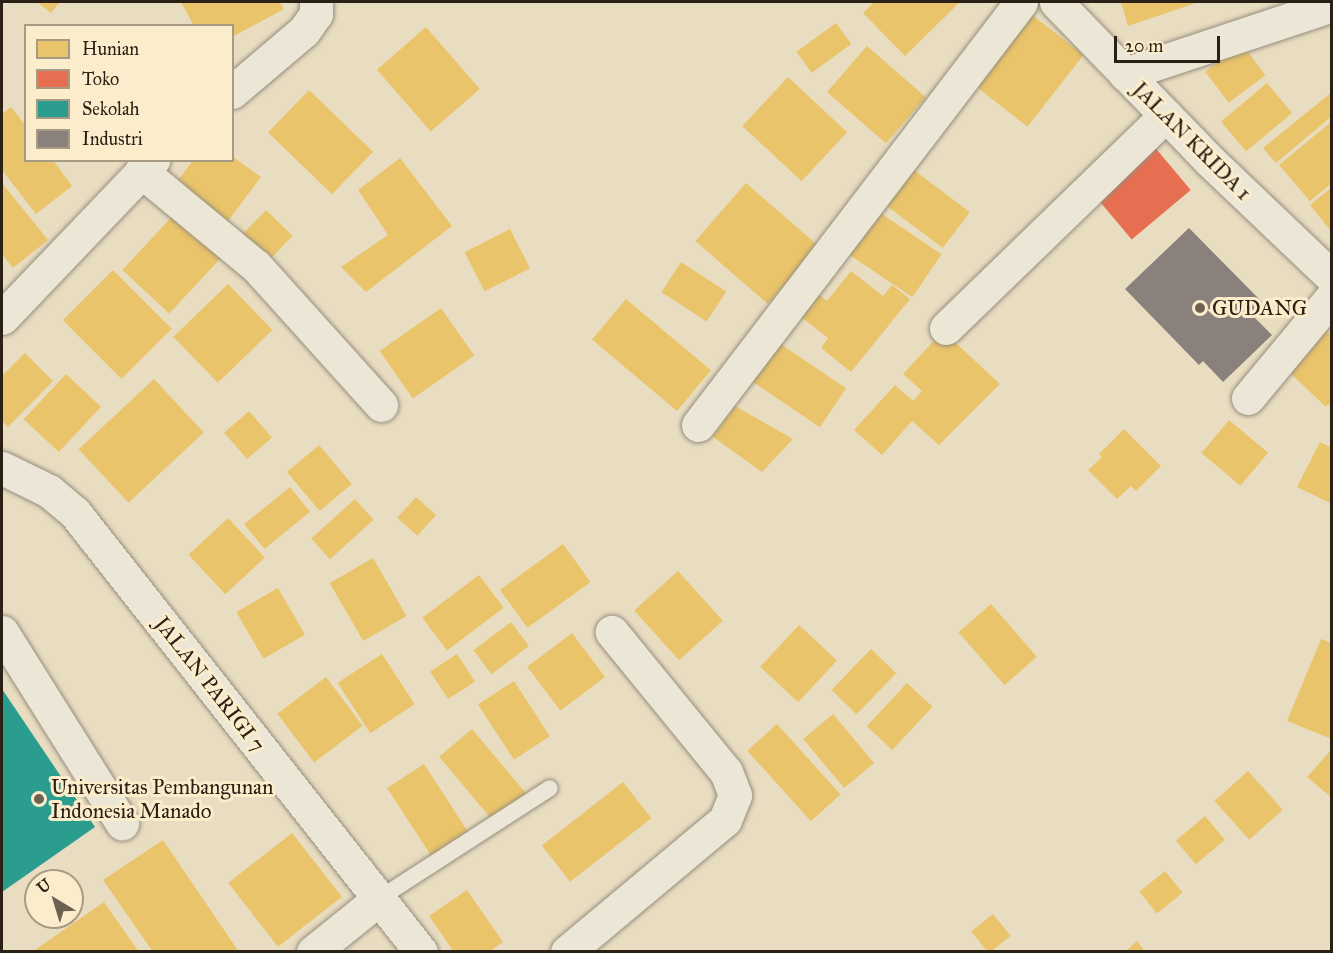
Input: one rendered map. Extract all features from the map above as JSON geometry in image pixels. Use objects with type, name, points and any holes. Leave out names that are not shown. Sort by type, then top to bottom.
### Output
[{"type":"street","points":[[234,90],[304,31],[316,14],[316,2]]},
{"type":"street","points":[[698,425],[1021,2]]},
{"type":"street","name":"JALAN KRIDA 1","points":[[1056,2],[1166,115],[1332,277]]},
{"type":"street","points":[[1125,74],[1332,5]]},
{"type":"street","points":[[946,328],[1166,115]]},
{"type":"street","points":[[2,318],[147,166],[256,266],[381,405]]},
{"type":"street","points":[[1248,398],[1332,297]]},
{"type":"street","name":"JALAN PARIGI 7","points":[[3,470],[49,491],[75,513],[421,951]]},
{"type":"street","points":[[2,632],[122,823]]},
{"type":"street","points":[[567,951],[725,820],[735,795],[726,772],[612,632]]},
{"type":"street","points":[[313,951],[380,898]]},
{"type":"lane","points":[[380,898],[550,788]]},
{"type":"building: Hunian","points":[[37,2],[60,2],[51,13]]},
{"type":"building: Hunian","points":[[181,2],[280,2],[284,9],[234,36],[234,24],[193,24]]},
{"type":"building: Hunian","points":[[874,2],[960,2],[905,56],[863,13]]},
{"type":"building: Hunian","points":[[1121,2],[1199,2],[1128,26]]},
{"type":"building: Hunian","points":[[1022,7],[1083,55],[1027,127],[966,79]]},
{"type":"building: Hunian","points":[[836,23],[851,44],[812,73],[796,52]]},
{"type":"building: Hunian","points":[[426,27],[480,89],[431,132],[377,70]]},
{"type":"building: Hunian","points":[[1242,44],[1265,75],[1229,103],[1205,72]]},
{"type":"building: Hunian","points":[[867,46],[926,97],[886,143],[827,92]]},
{"type":"building: Hunian","points":[[788,77],[847,132],[802,181],[742,126]]},
{"type":"building: Hunian","points":[[1267,83],[1292,113],[1246,151],[1221,122]]},
{"type":"building: Hunian","points":[[309,90],[373,152],[332,194],[268,132]]},
{"type":"building: Hunian","points":[[1332,92],[1332,116],[1276,163],[1263,148]]},
{"type":"building: Hunian","points":[[11,107],[24,123],[24,162],[54,162],[72,186],[36,214],[2,170],[2,114]]},
{"type":"building: Hunian","points":[[1332,121],[1332,183],[1310,201],[1279,165]]},
{"type":"building: Hunian","points":[[234,157],[261,177],[228,221],[177,182],[192,162],[234,162]]},
{"type":"building: Hunian","points":[[400,158],[452,226],[366,292],[341,267],[388,235],[358,190]]},
{"type":"building: Hunian","points":[[910,167],[970,212],[943,248],[883,203]]},
{"type":"building: Hunian","points":[[2,183],[48,240],[13,268],[2,254]]},
{"type":"building: Hunian","points":[[746,183],[818,246],[768,304],[695,241]]},
{"type":"building: Hunian","points":[[1332,187],[1332,229],[1330,230],[1310,205]]},
{"type":"building: Hunian","points":[[181,207],[228,251],[169,314],[122,270]]},
{"type":"building: Hunian","points":[[266,210],[293,236],[267,262],[240,237]]},
{"type":"building: Hunian","points":[[876,210],[941,254],[912,297],[847,253]]},
{"type":"building: Hunian","points":[[510,229],[530,268],[485,291],[465,252]]},
{"type":"building: Hunian","points":[[681,262],[726,291],[707,322],[661,292]]},
{"type":"building: Hunian","points":[[113,270],[172,329],[121,379],[63,320]]},
{"type":"building: Hunian","points":[[851,271],[883,296],[892,285],[910,299],[851,372],[821,348],[828,338],[797,314],[814,291],[827,301]]},
{"type":"building: Hunian","points":[[228,284],[272,330],[218,383],[173,337]]},
{"type":"building: Hunian","points":[[626,299],[711,370],[677,411],[592,340]]},
{"type":"building: Hunian","points":[[441,308],[474,356],[413,399],[380,351]]},
{"type":"building: Hunian","points":[[1324,329],[1332,336],[1332,401],[1326,407],[1286,369]]},
{"type":"building: Hunian","points":[[943,331],[1000,384],[939,445],[912,421],[882,455],[854,430],[895,385],[913,401],[922,391],[903,374]]},
{"type":"building: Hunian","points":[[779,343],[846,388],[820,427],[753,382]]},
{"type":"building: Hunian","points":[[25,353],[53,381],[8,427],[2,421],[2,376]]},
{"type":"building: Hunian","points":[[66,374],[101,407],[59,452],[24,419]]},
{"type":"building: Hunian","points":[[154,379],[204,432],[128,503],[79,449]]},
{"type":"building: Hunian","points":[[735,406],[793,439],[762,472],[713,437]]},
{"type":"building: Hunian","points":[[249,411],[272,437],[247,459],[224,433]]},
{"type":"building: Hunian","points":[[1229,420],[1268,453],[1240,486],[1201,453]]},
{"type":"building: Hunian","points":[[1124,429],[1161,466],[1136,491],[1131,486],[1117,499],[1088,470],[1102,457],[1099,454]]},
{"type":"building: Hunian","points":[[1320,442],[1332,448],[1332,504],[1297,487]]},
{"type":"building: Hunian","points":[[319,445],[352,484],[320,511],[287,472]]},
{"type":"building: Hunian","points":[[290,487],[310,512],[264,549],[244,524]]},
{"type":"building: Hunian","points":[[416,497],[436,515],[417,536],[397,518]]},
{"type":"building: Hunian","points":[[355,499],[374,520],[330,559],[311,538]]},
{"type":"building: Hunian","points":[[228,518],[265,557],[225,594],[189,555]]},
{"type":"building: Hunian","points":[[563,544],[591,582],[528,628],[500,590]]},
{"type":"building: Hunian","points":[[373,558],[406,616],[363,641],[330,583]]},
{"type":"building: Hunian","points":[[678,571],[723,621],[679,660],[634,610]]},
{"type":"building: Hunian","points":[[479,575],[504,608],[447,650],[422,618]]},
{"type":"building: Hunian","points":[[278,588],[305,635],[263,659],[236,612]]},
{"type":"building: Hunian","points":[[991,604],[1037,657],[1004,685],[959,632]]},
{"type":"building: Hunian","points":[[511,622],[529,646],[492,674],[473,650]]},
{"type":"building: Hunian","points":[[799,625],[837,660],[798,702],[760,667]]},
{"type":"building: Hunian","points":[[572,633],[605,677],[560,711],[527,667]]},
{"type":"building: Hunian","points":[[1321,639],[1332,643],[1332,739],[1287,721]]},
{"type":"building: Hunian","points":[[871,649],[896,673],[857,714],[831,690]]},
{"type":"building: Hunian","points":[[382,654],[415,704],[370,733],[338,683]]},
{"type":"building: Hunian","points":[[457,654],[475,682],[448,699],[430,671]]},
{"type":"building: Hunian","points":[[326,677],[363,726],[314,762],[277,714]]},
{"type":"building: Hunian","points":[[514,681],[550,736],[514,760],[478,704]]},
{"type":"building: Hunian","points":[[907,683],[933,707],[892,750],[867,726]]},
{"type":"building: Hunian","points":[[833,714],[874,763],[844,788],[803,739]]},
{"type":"building: Hunian","points":[[777,724],[841,795],[811,821],[747,751]]},
{"type":"building: Hunian","points":[[472,729],[527,794],[494,822],[439,757]]},
{"type":"building: Hunian","points":[[1332,749],[1332,798],[1307,777]]},
{"type":"building: Hunian","points":[[424,764],[470,835],[433,859],[387,788]]},
{"type":"building: Hunian","points":[[1248,771],[1283,810],[1249,840],[1215,801]]},
{"type":"building: Hunian","points":[[623,782],[651,818],[570,882],[542,845]]},
{"type":"building: Hunian","points":[[1205,816],[1225,840],[1196,864],[1176,840]]},
{"type":"building: Hunian","points":[[292,833],[342,897],[278,947],[228,883]]},
{"type":"building: Hunian","points":[[163,840],[239,952],[153,952],[103,880]]},
{"type":"building: Hunian","points":[[1165,871],[1183,893],[1157,914],[1139,892]]},
{"type":"building: Hunian","points":[[467,890],[503,942],[489,952],[454,952],[429,916]]},
{"type":"building: Hunian","points":[[104,902],[139,952],[32,952],[65,929],[84,929],[84,916]]},
{"type":"building: Hunian","points":[[993,914],[1011,936],[988,952],[971,932]]},
{"type":"building: Hunian","points":[[1137,941],[1145,952],[1125,952]]},
{"type":"building: Toko","points":[[1147,138],[1191,190],[1132,240],[1088,187]]},
{"type":"building: Sekolah","name":"Universitas Pembangunan Indonesia Manado","points":[[2,689],[95,827],[35,869],[24,869],[24,877],[2,892]]},
{"type":"building: Industri","name":"GUDANG","points":[[1189,228],[1262,302],[1250,313],[1272,335],[1223,382],[1203,361],[1199,365],[1125,289]]},
{"type":"place","name":"GUDANG","points":[[1200,308]]},
{"type":"place","name":"Universitas Pembangunan Indonesia Manado","points":[[39,799]]}]
